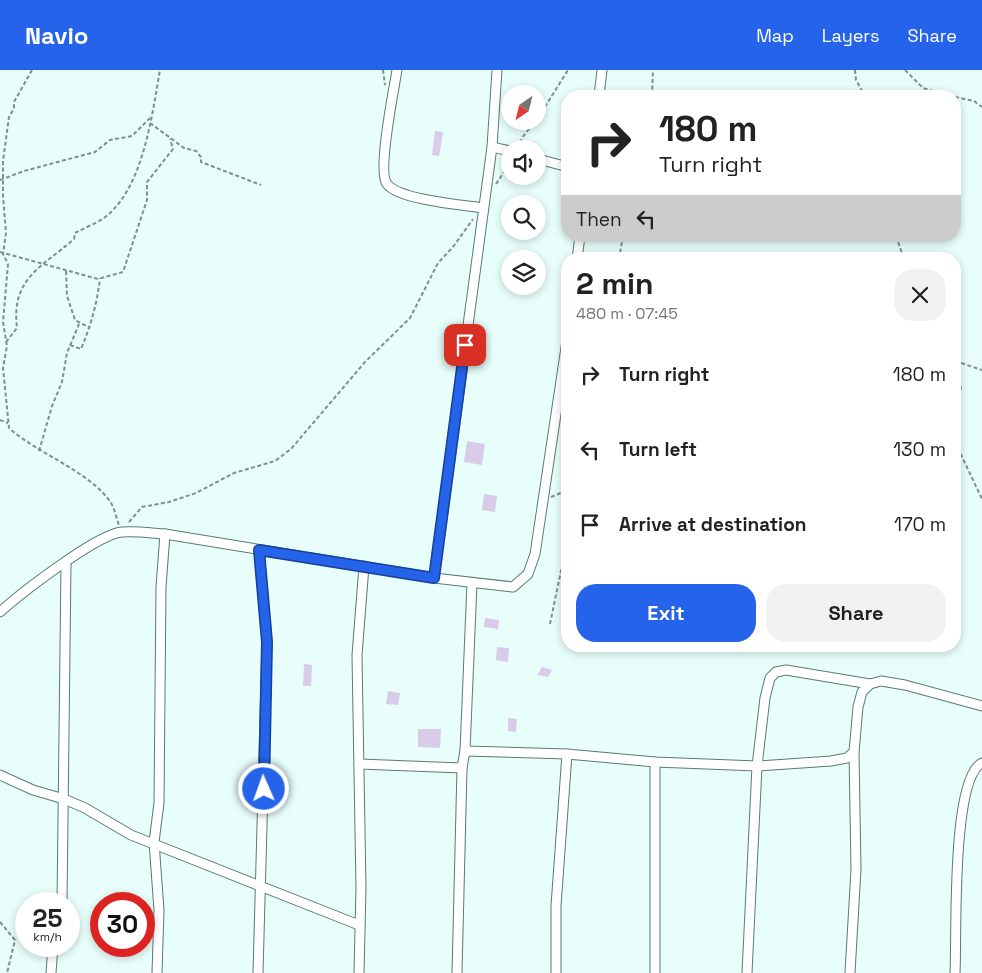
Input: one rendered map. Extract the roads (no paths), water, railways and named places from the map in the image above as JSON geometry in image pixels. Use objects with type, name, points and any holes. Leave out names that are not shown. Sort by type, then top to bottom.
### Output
[{"type":"street","points":[[397,70],[383,178],[388,186],[426,200],[483,208]]},
{"type":"street","points":[[434,578],[492,147],[498,70]]},
{"type":"street","points":[[600,90],[602,70]]},
{"type":"street","points":[[492,147],[501,150]]},
{"type":"street","points":[[546,161],[561,165]]},
{"type":"street","points":[[0,612],[30,587],[101,539],[121,532],[165,534],[434,578],[507,588],[514,586],[524,579],[535,554],[561,382]]},
{"type":"street","points":[[157,973],[159,910],[154,842],[160,804],[161,587],[165,534]]},
{"type":"street","points":[[258,973],[267,642],[259,550]]},
{"type":"street","points":[[62,892],[64,799],[63,627],[66,563]]},
{"type":"street","points":[[359,973],[361,888],[357,655],[364,566]]},
{"type":"street","points":[[457,973],[462,768],[465,751],[472,583]]},
{"type":"street","points":[[747,973],[756,766],[767,684],[776,672],[786,670],[870,684],[881,681],[905,685],[982,706]]},
{"type":"street","points":[[850,973],[856,869],[854,752],[858,707],[862,692],[870,684]]},
{"type":"street","points":[[465,751],[566,754],[656,762],[756,766],[831,761],[847,758],[854,752]]},
{"type":"street","points":[[556,973],[556,906],[566,754]]},
{"type":"street","points":[[655,973],[656,762]]},
{"type":"street","points":[[955,973],[961,816],[971,773],[982,763]]},
{"type":"street","points":[[359,764],[462,768]]},
{"type":"street","points":[[0,775],[33,790],[64,799],[110,821],[131,835],[154,842],[359,925]]},
{"type":"street","points":[[51,973],[52,957]]}]
